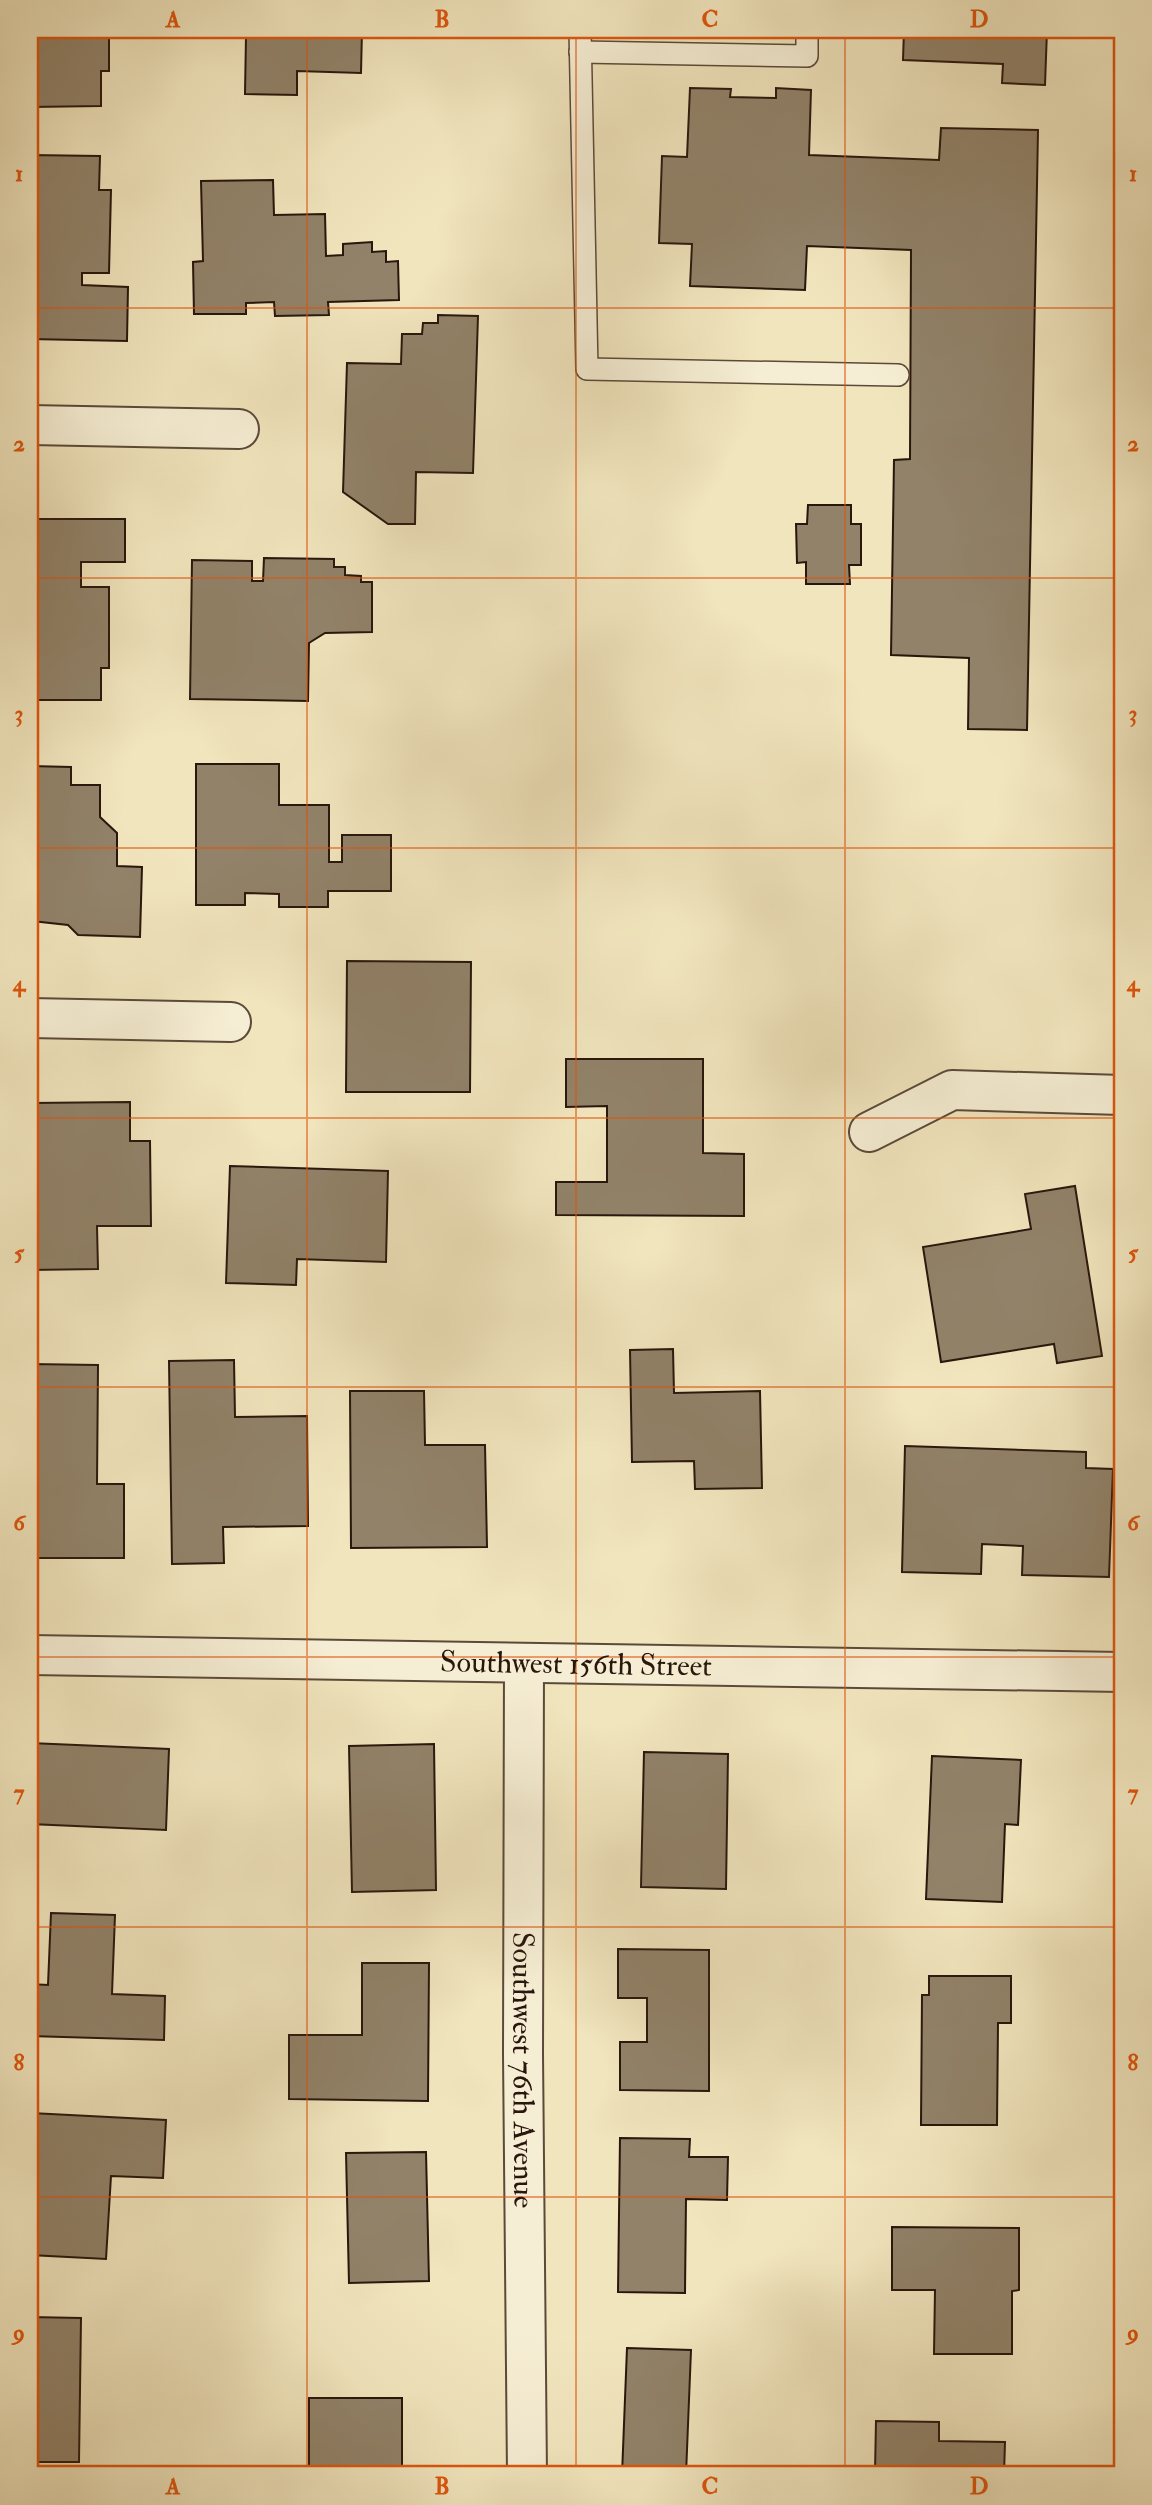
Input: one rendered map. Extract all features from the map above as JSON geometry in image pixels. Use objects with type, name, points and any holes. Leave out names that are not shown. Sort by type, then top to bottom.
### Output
[{"type":"street","points":[[30,425],[239,429]]},
{"type":"street","points":[[30,1018],[232,1022]]},
{"type":"street","points":[[869,1132],[952,1090],[1122,1095]]},
{"type":"street","name":"Southwest 156th Street","points":[[30,1655],[1122,1672]]},
{"type":"street","name":"Southwest 76th Avenue","points":[[524,1664],[523,2054],[527,2475]]},
{"type":"lane","points":[[580,30],[587,369],[898,375]]},
{"type":"lane","points":[[580,52],[807,56],[807,30]]},
{"type":"building","points":[[30,30],[109,30],[109,71],[101,71],[101,106],[30,107]]},
{"type":"building","points":[[193,30],[362,30],[361,73],[297,71],[297,95],[245,94],[246,36],[192,35]]},
{"type":"building","points":[[904,30],[1047,30],[1045,85],[1002,83],[1003,64],[903,60]]},
{"type":"building","points":[[690,88],[731,89],[730,97],[776,98],[776,88],[811,90],[809,155],[939,160],[941,128],[1038,130],[1027,730],[968,729],[969,658],[891,655],[894,460],[910,459],[911,250],[807,246],[805,290],[690,286],[692,244],[659,243],[662,156],[687,157]]},
{"type":"building","points":[[30,155],[100,156],[99,190],[111,190],[109,273],[82,273],[82,285],[128,287],[127,341],[30,339]]},
{"type":"building","points":[[273,180],[274,215],[325,214],[326,256],[343,255],[343,244],[372,242],[372,252],[386,251],[386,262],[398,261],[399,300],[328,302],[329,315],[275,316],[274,302],[246,303],[246,314],[194,314],[193,262],[203,261],[201,181]]},
{"type":"building","points":[[438,315],[478,316],[473,473],[416,472],[415,524],[388,524],[343,492],[347,363],[401,364],[402,334],[422,334],[423,323],[438,323]]},
{"type":"building","points":[[808,505],[851,505],[851,524],[861,524],[861,565],[849,565],[850,584],[806,584],[806,562],[797,563],[796,524],[807,524]]},
{"type":"building","points":[[30,519],[125,519],[125,562],[81,562],[81,587],[109,587],[109,668],[101,668],[101,700],[30,700]]},
{"type":"building","points":[[264,558],[334,559],[334,567],[345,567],[345,575],[361,576],[361,582],[372,582],[372,632],[325,633],[309,643],[308,701],[190,699],[192,560],[252,561],[252,581],[263,581]]},
{"type":"building","points":[[196,764],[279,764],[279,805],[329,805],[329,862],[342,862],[342,835],[391,835],[391,891],[328,891],[328,907],[279,907],[279,894],[245,893],[245,905],[196,905]]},
{"type":"building","points":[[30,766],[71,767],[71,785],[100,785],[100,817],[117,833],[117,866],[142,867],[140,937],[78,935],[68,925],[32,921]]},
{"type":"building","points":[[347,961],[471,962],[470,1092],[346,1092]]},
{"type":"building","points":[[566,1059],[703,1059],[703,1153],[744,1154],[744,1216],[556,1215],[556,1182],[607,1182],[607,1106],[566,1107]]},
{"type":"building","points":[[130,1102],[130,1141],[150,1141],[151,1226],[97,1226],[98,1269],[30,1270],[30,1103]]},
{"type":"building","points":[[230,1166],[388,1171],[386,1262],[297,1259],[296,1285],[226,1283]]},
{"type":"building","points":[[1075,1186],[1102,1356],[1057,1363],[1054,1344],[941,1362],[923,1247],[1031,1229],[1025,1194]]},
{"type":"building","points":[[673,1349],[674,1393],[760,1391],[762,1488],[695,1489],[694,1461],[632,1462],[630,1350]]},
{"type":"building","points":[[234,1360],[235,1417],[307,1416],[308,1526],[223,1527],[224,1563],[172,1564],[169,1361]]},
{"type":"building","points":[[30,1364],[98,1365],[97,1484],[124,1484],[124,1558],[30,1558]]},
{"type":"building","points":[[350,1391],[424,1391],[425,1445],[485,1445],[487,1547],[351,1548]]},
{"type":"building","points":[[905,1446],[1086,1452],[1086,1468],[1113,1469],[1109,1577],[1022,1575],[1023,1546],[982,1544],[981,1574],[902,1572]]},
{"type":"building","points":[[30,1743],[169,1749],[166,1830],[30,1824]]},
{"type":"building","points":[[434,1744],[436,1890],[352,1892],[349,1746]]},
{"type":"building","points":[[644,1752],[728,1754],[726,1889],[641,1887]]},
{"type":"building","points":[[932,1756],[1021,1760],[1018,1825],[1005,1824],[1002,1902],[926,1899]]},
{"type":"building","points":[[51,1913],[115,1915],[112,1994],[165,1996],[164,2040],[30,2036],[30,1984],[48,1985]]},
{"type":"building","points":[[618,1949],[709,1950],[709,2091],[620,2090],[620,2042],[647,2042],[647,1998],[618,1998]]},
{"type":"building","points":[[362,1963],[429,1963],[428,2101],[289,2099],[289,2035],[362,2035]]},
{"type":"building","points":[[929,1976],[1011,1976],[1011,2023],[998,2023],[997,2125],[921,2125],[922,1995],[929,1995]]},
{"type":"building","points":[[31,2113],[166,2120],[163,2178],[111,2176],[106,2259],[30,2255]]},
{"type":"building","points":[[620,2138],[690,2139],[689,2157],[728,2157],[727,2200],[686,2199],[685,2293],[618,2292]]},
{"type":"building","points":[[426,2152],[429,2281],[349,2283],[346,2153]]},
{"type":"building","points":[[892,2227],[1019,2228],[1019,2290],[1012,2291],[1012,2354],[934,2354],[935,2290],[892,2290]]},
{"type":"building","points":[[30,2317],[81,2318],[79,2462],[30,2462]]},
{"type":"building","points":[[627,2348],[691,2350],[686,2475],[622,2475]]},
{"type":"building","points":[[309,2398],[402,2398],[402,2475],[309,2475]]},
{"type":"building","points":[[876,2421],[939,2422],[939,2441],[1005,2442],[1004,2475],[875,2472]]}]
